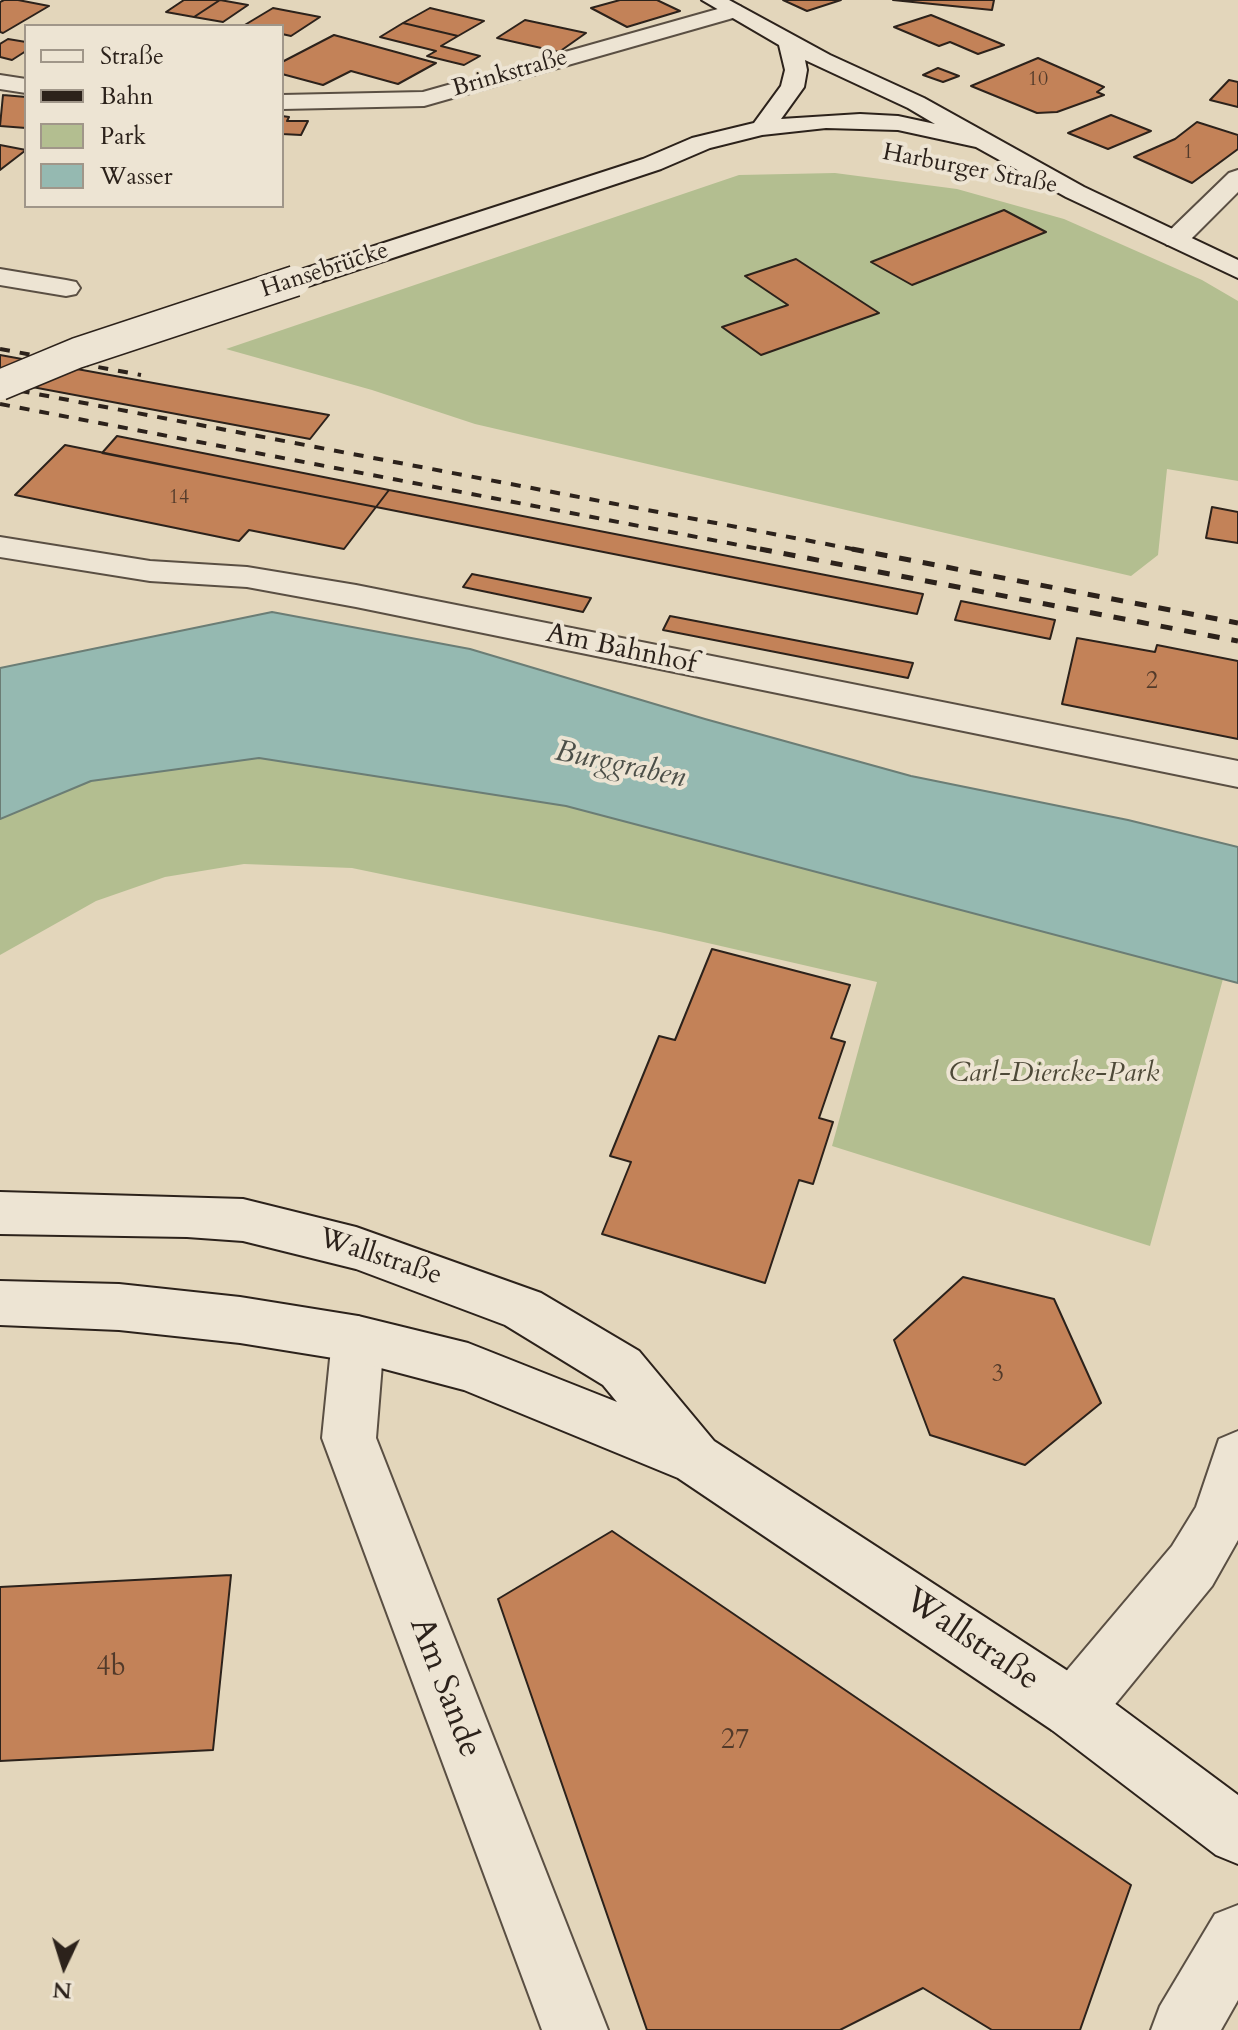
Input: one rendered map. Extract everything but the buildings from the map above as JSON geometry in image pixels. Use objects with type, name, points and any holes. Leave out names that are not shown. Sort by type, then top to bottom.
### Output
[{"type":"main road","name":"Harburger Straße","points":[[723,6],[822,60],[916,103],[1075,192],[1238,270]]},
{"type":"main road","name":"Brinkstraße","points":[[284,102],[424,99],[723,6]]},
{"type":"main road","points":[[764,140],[792,87],[796,70],[789,42]]},
{"type":"main road","name":"Harburger Straße","points":[[822,60],[848,86],[871,146],[916,103]]},
{"type":"main road","points":[[0,82],[24,86]]},
{"type":"main road","name":"Hansebrücke","points":[[0,385],[103,344],[652,164],[764,140],[826,121],[898,123],[984,141]]},
{"type":"main road","name":"Harburger Straße","points":[[984,169],[1075,192]]},
{"type":"main road","points":[[1176,239],[1238,178]]},
{"type":"main road","points":[[0,277],[66,288]]},
{"type":"main road","name":"Am Bahnhof","points":[[0,547],[150,571],[247,577],[356,596],[1238,774]]},
{"type":"main road","name":"Wallstraße","points":[[7,1210],[243,1220],[286,1228],[418,1269],[523,1309],[621,1368],[697,1460]]},
{"type":"main road","name":"Wallstraße","points":[[0,1303],[119,1307],[240,1320],[358,1339],[468,1367],[697,1460],[1073,1709],[1238,1833]]},
{"type":"main road","name":"Am Sande","points":[[358,1339],[349,1438],[575,2030]]},
{"type":"main road","points":[[1073,1709],[1192,1566],[1220,1518],[1238,1457]]},
{"type":"main road","points":[[1184,2030],[1238,1937]]},
{"type":"green space","points":[[835,173],[957,189],[1064,219],[1202,280],[1238,301],[1238,481],[1167,469],[1158,555],[1131,576],[475,424],[372,390],[226,349],[739,175]]},
{"type":"green space","name":"Carl-Diercke-Park","points":[[259,758],[566,806],[1223,979],[1150,1246],[832,1146],[877,982],[660,932],[352,868],[244,864],[165,877],[96,901],[0,955],[0,819],[91,781]]},
{"type":"water","name":"Burggraben","points":[[272,612],[470,649],[911,776],[1128,820],[1238,847],[1238,983],[566,806],[259,758],[91,781],[0,819],[0,668]]},
{"type":"railway","points":[[0,349],[141,375]]},
{"type":"railway","points":[[0,387],[863,551]]},
{"type":"railway","points":[[0,404],[770,551]]},
{"type":"railway","points":[[760,549],[1238,641]]},
{"type":"railway","points":[[852,549],[1238,623]]}]
